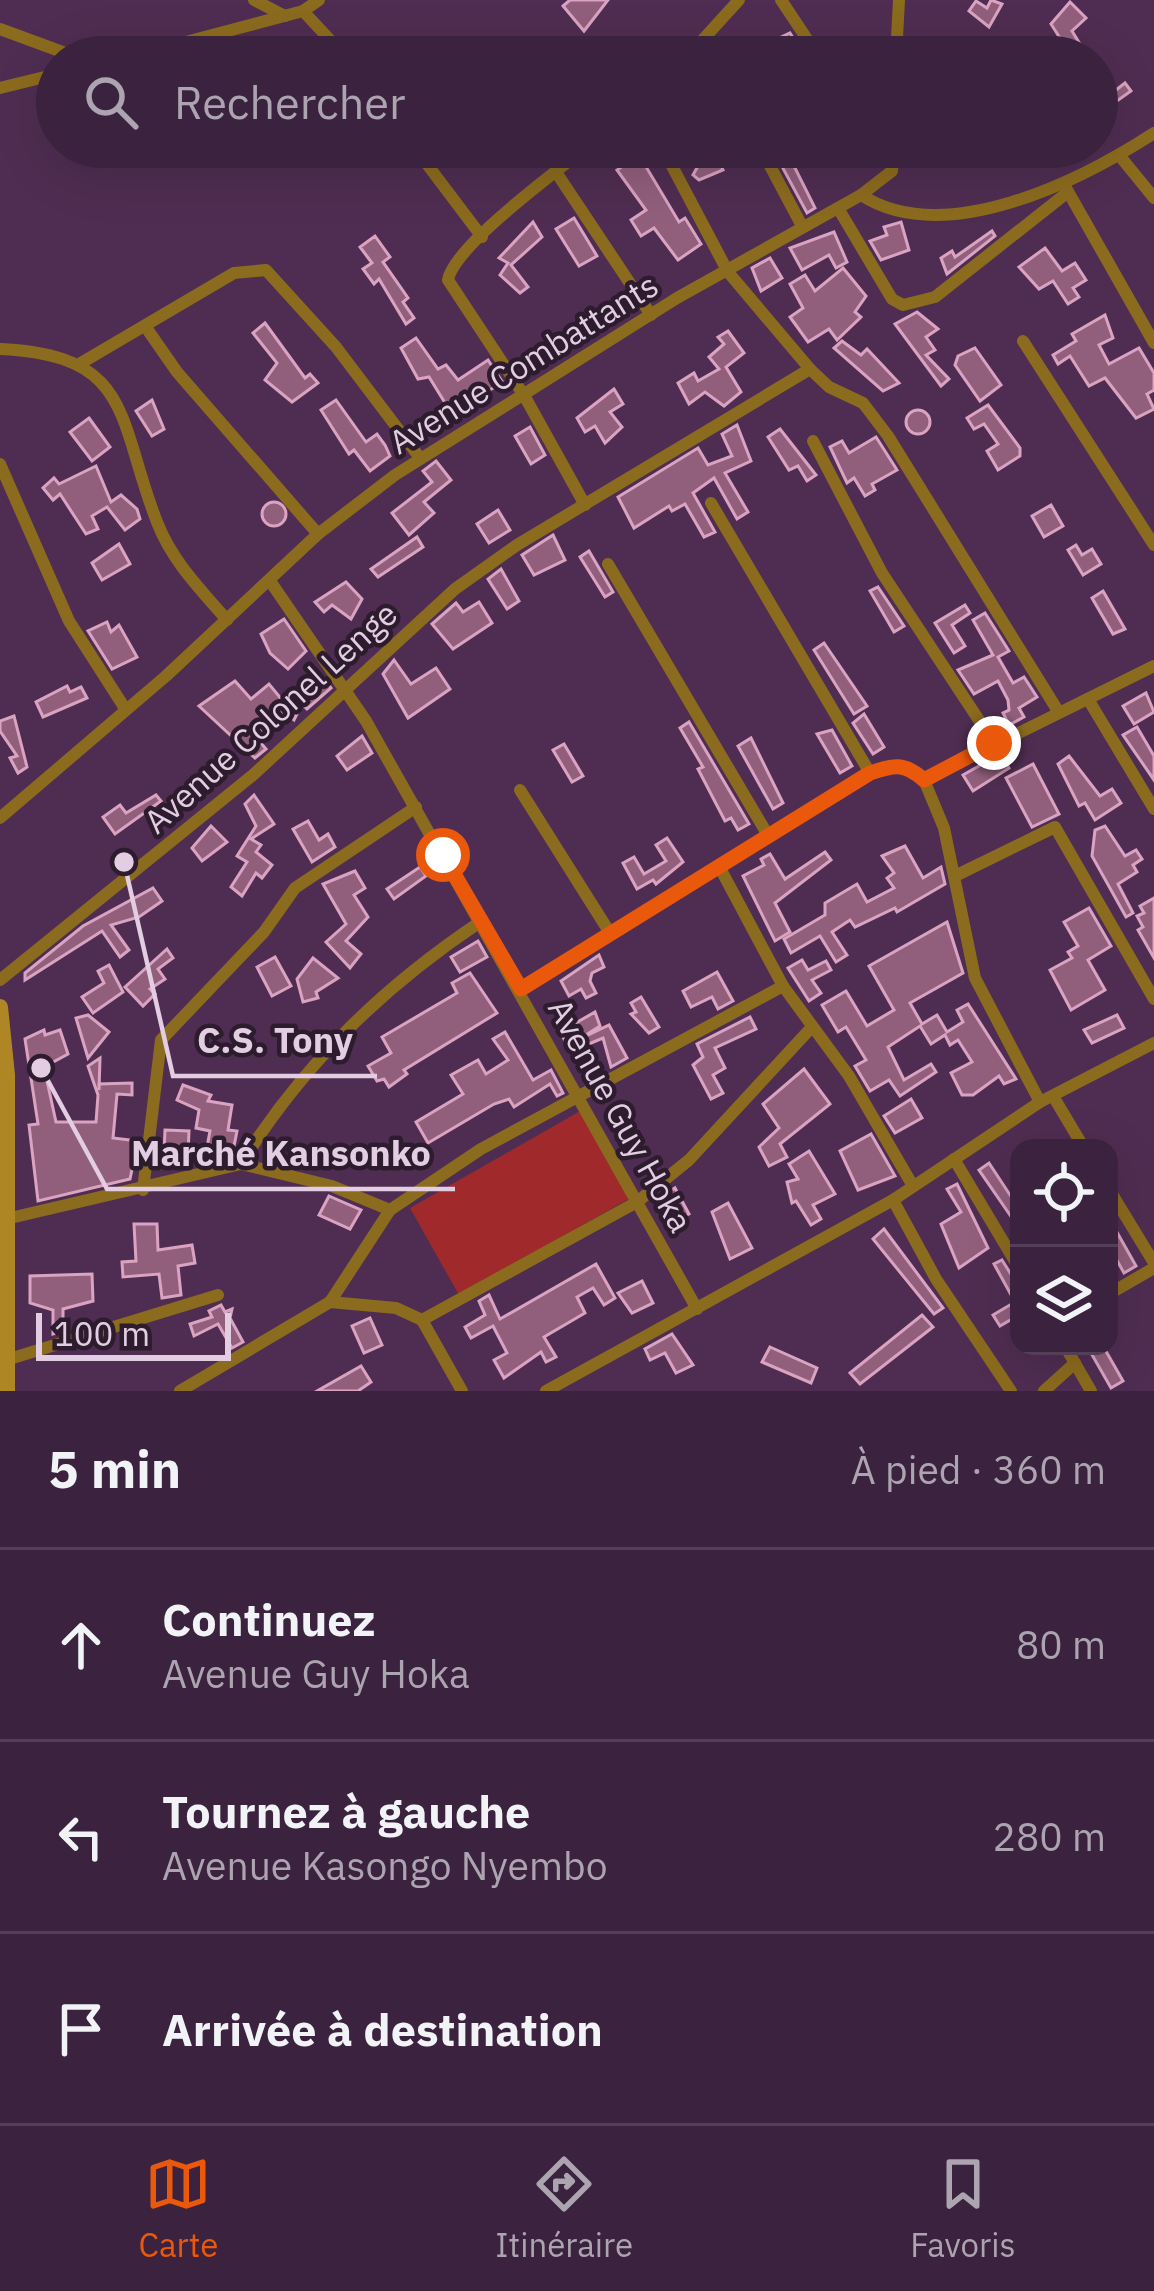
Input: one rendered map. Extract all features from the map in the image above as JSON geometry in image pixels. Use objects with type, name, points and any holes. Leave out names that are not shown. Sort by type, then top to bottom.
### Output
[{"type":"main road","points":[[0,1007],[7,1076],[7,1391]]},
{"type":"street","points":[[254,0],[286,16]]},
{"type":"street","points":[[209,36],[303,11],[319,0]]},
{"type":"street","points":[[705,36],[739,0]]},
{"type":"street","points":[[781,0],[805,36]]},
{"type":"street","points":[[897,36],[898,0]]},
{"type":"street","points":[[303,11],[326,36]]},
{"type":"street","points":[[0,28],[36,42]]},
{"type":"street","points":[[0,88],[36,79]]},
{"type":"street","points":[[1154,133],[1120,155],[1154,198]]},
{"type":"street","points":[[430,168],[482,237]]},
{"type":"street","points":[[561,168],[450,268],[448,280],[525,397],[585,505]]},
{"type":"street","points":[[673,168],[728,272],[811,369],[829,387],[863,403],[888,436],[1058,711]]},
{"type":"street","points":[[771,168],[802,226]]},
{"type":"street","points":[[892,168],[860,195],[880,207],[917,214],[1006,204],[1066,189]]},
{"type":"street","points":[[838,208],[892,299],[914,304],[935,297],[1066,189],[1099,168]]},
{"type":"street","points":[[556,172],[651,315]]},
{"type":"street","points":[[1066,189],[1154,343]]},
{"type":"street","name":"Avenue Combattants","points":[[0,818],[318,534],[420,458],[651,315],[860,195]]},
{"type":"street","points":[[81,363],[234,273],[266,270],[336,346],[420,458]]},
{"type":"street","points":[[145,326],[177,372],[318,534]]},
{"type":"street","points":[[1023,341],[1154,545]]},
{"type":"street","points":[[0,349],[32,350],[81,363],[97,374],[116,402],[168,546],[227,620]]},
{"type":"street","name":"Avenue Colonel Lenge","points":[[0,980],[254,775],[455,589],[811,369]]},
{"type":"street","points":[[813,441],[882,573],[994,743]]},
{"type":"street","points":[[0,464],[68,621],[125,710]]},
{"type":"street","points":[[711,503],[870,773]]},
{"type":"street","points":[[608,564],[769,836]]},
{"type":"street","name":"Avenue Guy Hoka","points":[[270,581],[345,687],[416,807],[697,1310]]},
{"type":"street","points":[[924,780],[1154,666]]},
{"type":"street","points":[[1088,699],[1154,809]]},
{"type":"street","points":[[521,989],[870,773],[896,764],[909,767],[924,780],[944,828],[975,978],[1046,1099],[1077,1139]]},
{"type":"street","points":[[520,790],[610,933]]},
{"type":"street","points":[[143,1190],[161,1040],[264,932],[295,887],[416,807]]},
{"type":"street","points":[[955,877],[1055,827],[1154,999]]},
{"type":"street","points":[[720,868],[783,986],[849,1076],[913,1186]]},
{"type":"street","points":[[241,1163],[320,1057],[373,1001],[480,922]]},
{"type":"street","points":[[179,1391],[330,1302],[390,1210],[481,1148],[783,986]]},
{"type":"street","points":[[422,1320],[638,1202],[689,1160],[811,1028]]},
{"type":"street","points":[[546,1391],[893,1200],[1046,1099],[1154,1043]]},
{"type":"street","points":[[954,1159],[1010,1253]]},
{"type":"street","points":[[6,1220],[241,1163],[332,1186],[390,1210]]},
{"type":"street","points":[[893,1200],[936,1279],[1011,1391]]},
{"type":"street","points":[[1118,1204],[1154,1266],[1118,1288]]},
{"type":"street","points":[[6,1360],[218,1295]]},
{"type":"street","points":[[330,1302],[396,1308],[422,1320],[462,1391]]},
{"type":"street","points":[[1070,1355],[1091,1391]]},
{"type":"street","points":[[1044,1391],[1075,1364]]},
{"type":"street","points":[[575,1375],[581,1391]]},
{"type":"shaded area","points":[[582,1110],[632,1197],[459,1295],[410,1208]]},
{"type":"building","points":[[570,0],[608,0],[584,31],[563,6]]},
{"type":"building","points":[[991,0],[1002,4],[989,27],[969,11],[976,1],[987,8]]},
{"type":"building","points":[[1070,2],[1086,18],[1072,31],[1075,36],[1059,36],[1051,24]]},
{"type":"building","points":[[1125,83],[1131,91],[1118,100],[1118,89]]},
{"type":"building","points":[[647,168],[679,222],[685,218],[701,244],[678,260],[654,228],[641,236],[631,220],[646,210],[617,170]]},
{"type":"building","points":[[697,168],[723,170],[699,180],[693,175]]},
{"type":"building","points":[[783,168],[795,168],[815,208],[807,213]]},
{"type":"building","points":[[574,218],[597,256],[579,266],[556,229]]},
{"type":"building","points":[[533,222],[542,237],[511,265],[528,287],[520,293],[500,275],[508,263],[499,258]]},
{"type":"building","points":[[901,222],[909,250],[881,260],[870,241],[887,235],[884,227]]},
{"type":"building","points":[[992,231],[995,236],[947,274],[941,258],[952,251],[955,257]]},
{"type":"building","points":[[834,232],[847,262],[836,268],[829,255],[802,270],[790,248]]},
{"type":"building","points":[[375,236],[390,257],[383,262],[408,298],[403,302],[414,318],[406,324],[379,279],[374,284],[363,269],[372,263],[360,247]]},
{"type":"building","points":[[1045,248],[1062,271],[1075,263],[1086,280],[1073,288],[1079,297],[1068,304],[1053,281],[1039,289],[1019,267]]},
{"type":"building","points":[[770,258],[782,278],[761,291],[752,268]]},
{"type":"building","points":[[843,268],[866,296],[855,312],[861,317],[837,340],[829,329],[808,342],[790,317],[803,308],[790,284],[805,275],[815,291]]},
{"type":"building","points":[[917,312],[938,329],[926,337],[935,350],[926,355],[949,379],[941,386],[895,324]]},
{"type":"building","points":[[1105,315],[1113,338],[1099,345],[1109,364],[1139,348],[1154,373],[1154,390],[1147,394],[1154,409],[1136,418],[1105,378],[1089,386],[1070,356],[1058,364],[1053,355],[1076,341],[1072,334]]},
{"type":"building","points":[[265,323],[305,378],[310,374],[318,383],[292,402],[265,380],[277,363],[253,333]]},
{"type":"building","points":[[728,331],[744,353],[726,367],[741,392],[724,406],[705,392],[689,404],[678,383],[694,373],[698,381],[719,369],[709,357],[724,344],[718,337]]},
{"type":"building","points":[[416,338],[438,369],[446,365],[458,380],[488,360],[503,383],[474,398],[471,393],[450,411],[429,377],[418,379],[401,348]]},
{"type":"building","points":[[842,341],[861,355],[867,349],[899,383],[883,391],[834,348]]},
{"type":"building","points":[[975,348],[1001,385],[980,401],[955,365],[958,356]]},
{"type":"building","points":[[614,389],[623,404],[610,412],[622,427],[605,443],[595,426],[585,432],[577,418]]},
{"type":"building","points":[[152,400],[164,429],[152,436],[136,411]]},
{"type":"building","points":[[336,400],[366,442],[377,434],[385,445],[390,456],[370,471],[354,450],[349,454],[321,410]]},
{"type":"building","points":[[988,405],[1020,448],[1020,456],[998,470],[987,451],[998,444],[984,424],[974,429],[967,418]]},
{"type":"building","points":[[918,410],[927,413],[927,431],[918,434],[909,431],[906,422],[909,413]]},
{"type":"building","points":[[89,418],[110,447],[92,461],[70,432]]},
{"type":"building","points":[[737,425],[751,461],[725,473],[748,512],[737,519],[714,478],[693,493],[715,532],[704,537],[685,504],[672,511],[669,506],[634,528],[618,497],[698,448],[708,465],[732,456],[722,434]]},
{"type":"building","points":[[530,427],[545,455],[531,464],[515,436]]},
{"type":"building","points":[[780,429],[816,475],[807,481],[798,466],[789,470],[768,437]]},
{"type":"building","points":[[876,437],[897,470],[872,484],[875,490],[865,496],[854,478],[847,483],[830,447],[842,441],[849,453]]},
{"type":"building","points":[[436,461],[451,480],[424,502],[434,513],[409,535],[392,513],[432,482],[423,471]]},
{"type":"building","points":[[96,466],[111,502],[121,495],[137,509],[140,519],[125,530],[107,507],[92,516],[98,529],[86,534],[60,494],[53,500],[43,488],[54,478],[59,484]]},
{"type":"building","points":[[274,502],[283,505],[283,523],[274,526],[265,523],[262,514],[265,505]]},
{"type":"building","points":[[1051,505],[1063,526],[1044,537],[1032,516]]},
{"type":"building","points":[[498,510],[510,530],[489,543],[477,524]]},
{"type":"building","points":[[553,535],[565,560],[534,575],[522,555]]},
{"type":"building","points":[[417,537],[423,547],[378,577],[371,569]]},
{"type":"building","points":[[119,544],[130,564],[102,580],[92,563]]},
{"type":"building","points":[[1076,545],[1082,555],[1092,549],[1101,564],[1083,575],[1068,550]]},
{"type":"building","points":[[589,551],[613,592],[605,597],[580,557]]},
{"type":"building","points":[[501,569],[519,601],[507,609],[488,579]]},
{"type":"building","points":[[346,582],[362,599],[351,619],[332,605],[324,612],[315,602]]},
{"type":"building","points":[[878,587],[904,626],[894,632],[870,591]]},
{"type":"building","points":[[1103,591],[1125,629],[1113,634],[1092,598]]},
{"type":"building","points":[[479,602],[492,623],[453,649],[432,624],[456,603],[463,612]]},
{"type":"building","points":[[965,605],[970,613],[952,625],[965,646],[954,653],[935,623]]},
{"type":"building","points":[[985,613],[1009,651],[998,657],[1013,683],[1024,677],[1037,697],[1019,708],[1024,717],[1009,725],[1003,713],[1009,710],[1008,700],[998,681],[974,694],[958,670],[993,655],[973,620]]},
{"type":"building","points":[[284,619],[306,651],[288,669],[270,653],[261,634]]},
{"type":"building","points":[[107,622],[111,632],[119,625],[137,657],[112,669],[88,631]]},
{"type":"building","points":[[824,643],[867,706],[854,714],[814,650]]},
{"type":"building","points":[[394,660],[411,684],[436,668],[450,689],[408,718],[383,674]]},
{"type":"building","points":[[324,678],[331,688],[307,709],[302,704],[294,720],[284,712]]},
{"type":"building","points":[[235,681],[251,699],[269,684],[288,707],[255,736],[266,749],[255,758],[199,706]]},
{"type":"building","points":[[67,686],[70,692],[81,687],[87,698],[43,717],[36,702]]},
{"type":"building","points":[[1146,693],[1154,712],[1134,724],[1123,706]]},
{"type":"building","points":[[864,714],[884,747],[873,754],[853,723]]},
{"type":"building","points":[[14,716],[27,767],[18,773],[10,758],[17,756],[0,731],[0,721]]},
{"type":"building","points":[[689,722],[749,824],[738,830],[731,818],[725,821],[698,769],[703,767],[680,728]]},
{"type":"building","points":[[1137,727],[1154,756],[1154,780],[1123,735]]},
{"type":"building","points":[[832,730],[852,766],[840,773],[817,734]]},
{"type":"building","points":[[362,736],[372,753],[347,770],[337,756]]},
{"type":"building","points":[[751,738],[783,803],[773,809],[738,746]]},
{"type":"building","points":[[564,744],[583,776],[572,782],[553,750]]},
{"type":"building","points":[[1000,754],[1009,768],[973,791],[963,775]]},
{"type":"building","points":[[1069,756],[1100,796],[1112,789],[1121,803],[1095,820],[1085,803],[1079,806],[1058,764]]},
{"type":"building","points":[[1033,764],[1059,814],[1032,827],[1006,778]]},
{"type":"building","points":[[156,795],[161,801],[115,834],[103,817],[120,805],[126,813]]},
{"type":"building","points":[[254,795],[274,824],[251,839],[261,845],[256,852],[272,865],[262,878],[256,873],[242,896],[231,887],[247,862],[237,856],[256,826],[245,804]]},
{"type":"building","points":[[308,821],[319,840],[328,834],[335,847],[312,862],[293,829]]},
{"type":"building","points":[[211,826],[227,842],[202,861],[192,848]]},
{"type":"building","points":[[1105,826],[1125,856],[1136,850],[1142,859],[1133,865],[1137,872],[1118,884],[1133,913],[1126,917],[1092,856],[1095,830]]},
{"type":"building","points":[[667,838],[683,862],[656,884],[653,880],[637,889],[623,863],[634,857],[644,874],[666,861],[656,845]]},
{"type":"building","points":[[905,846],[923,878],[941,867],[945,884],[897,912],[895,908],[855,927],[850,920],[832,932],[847,955],[836,962],[820,936],[791,953],[784,939],[825,915],[825,903],[857,884],[867,902],[894,888],[887,878],[894,873],[882,856]]},
{"type":"building","points":[[825,852],[831,860],[775,903],[790,932],[775,941],[743,876],[764,865],[761,859],[770,854],[785,879]]},
{"type":"building","points":[[420,867],[426,876],[394,899],[387,889]]},
{"type":"building","points":[[355,871],[365,888],[354,895],[368,917],[346,941],[361,954],[350,968],[326,942],[346,924],[323,884]]},
{"type":"building","points":[[153,888],[162,901],[139,917],[111,925],[129,950],[120,957],[102,931],[25,980],[25,973],[83,926]]},
{"type":"building","points":[[1154,898],[1154,958],[1138,930],[1143,927],[1137,916],[1144,913],[1140,906]]},
{"type":"building","points":[[1089,908],[1111,946],[1088,960],[1105,990],[1071,1010],[1050,970],[1072,958],[1068,952],[1078,946],[1064,922]]},
{"type":"building","points":[[947,922],[963,973],[910,1003],[922,1024],[937,1015],[947,1032],[963,1022],[957,1010],[968,1004],[1016,1079],[1004,1084],[999,1076],[973,1095],[962,1095],[951,1073],[972,1062],[958,1040],[950,1045],[945,1035],[931,1044],[920,1026],[888,1047],[904,1080],[931,1064],[936,1072],[900,1096],[889,1080],[870,1091],[855,1066],[866,1060],[846,1027],[838,1032],[822,1005],[846,991],[867,1026],[894,1010],[869,966]]},
{"type":"building","points":[[478,941],[487,957],[460,972],[451,957]]},
{"type":"building","points":[[167,949],[173,958],[158,969],[165,979],[150,989],[155,994],[143,1006],[125,987]]},
{"type":"building","points":[[599,955],[604,967],[592,973],[590,981],[596,993],[586,998],[581,989],[569,996],[561,981]]},
{"type":"building","points":[[275,957],[291,986],[272,996],[257,967]]},
{"type":"building","points":[[313,958],[338,978],[316,992],[318,998],[303,1002],[297,979]]},
{"type":"building","points":[[802,960],[808,970],[826,961],[831,970],[812,980],[821,993],[809,1001],[788,968]]},
{"type":"building","points":[[109,965],[123,992],[93,1013],[82,997],[104,983],[98,971]]},
{"type":"building","points":[[717,972],[733,1001],[718,1009],[712,997],[691,1007],[683,991]]},
{"type":"building","points":[[470,973],[497,1013],[404,1070],[407,1074],[389,1087],[384,1079],[377,1081],[368,1066],[391,1053],[382,1037],[457,993],[452,983]]},
{"type":"building","points":[[641,997],[659,1027],[649,1033],[631,1014],[636,1012],[631,1003]]},
{"type":"building","points":[[595,1012],[600,1026],[578,1040],[609,1025],[627,1058],[611,1067],[603,1038],[579,1048],[576,1041],[568,1046],[560,1032]]},
{"type":"building","points":[[88,1015],[109,1032],[88,1058],[76,1018]]},
{"type":"building","points":[[1117,1015],[1124,1028],[1092,1043],[1084,1030]]},
{"type":"building","points":[[750,1017],[756,1029],[715,1048],[725,1068],[713,1075],[723,1093],[711,1099],[693,1065],[703,1057],[697,1044]]},
{"type":"building","points":[[44,1030],[45,1035],[60,1030],[68,1054],[44,1067],[56,1122],[96,1122],[98,1095],[88,1066],[100,1058],[99,1084],[132,1083],[132,1095],[117,1094],[113,1138],[138,1141],[130,1179],[38,1201],[29,1125],[38,1124],[25,1039]]},
{"type":"building","points":[[505,1032],[533,1080],[551,1070],[563,1093],[557,1096],[550,1084],[514,1107],[509,1099],[494,1104],[428,1143],[416,1122],[463,1094],[451,1075],[478,1060],[486,1074],[508,1060],[493,1039]]},
{"type":"building","points":[[804,1069],[830,1104],[780,1144],[787,1157],[769,1166],[759,1147],[779,1128],[763,1104]]},
{"type":"building","points":[[183,1085],[211,1095],[208,1101],[232,1105],[228,1130],[237,1131],[233,1151],[207,1147],[210,1131],[196,1128],[199,1110],[177,1100]]},
{"type":"building","points":[[911,1099],[922,1118],[895,1133],[884,1116]]},
{"type":"building","points":[[165,1130],[189,1131],[188,1154],[164,1153]]},
{"type":"building","points":[[871,1134],[895,1176],[858,1190],[840,1151]]},
{"type":"building","points":[[809,1151],[835,1194],[813,1205],[821,1219],[811,1225],[796,1201],[792,1203],[787,1182],[798,1179],[789,1164]]},
{"type":"building","points":[[989,1163],[1010,1195],[1010,1215],[979,1170]]},
{"type":"building","points":[[957,1184],[988,1248],[959,1268],[941,1224],[961,1212],[947,1189]]},
{"type":"building","points":[[675,1188],[689,1214],[669,1225],[656,1200]]},
{"type":"building","points":[[329,1196],[361,1210],[350,1229],[319,1215]]},
{"type":"building","points":[[728,1203],[752,1248],[730,1259],[712,1212]]},
{"type":"building","points":[[134,1224],[157,1224],[158,1250],[192,1245],[195,1263],[178,1266],[181,1295],[162,1298],[159,1274],[123,1277],[122,1262],[136,1261]]},
{"type":"building","points":[[884,1229],[943,1308],[934,1314],[873,1239]]},
{"type":"building","points":[[1118,1234],[1136,1266],[1124,1273],[1118,1262]]},
{"type":"building","points":[[1002,1260],[1010,1273],[1010,1293],[994,1264]]},
{"type":"building","points":[[596,1264],[615,1298],[604,1305],[593,1288],[577,1297],[585,1313],[544,1337],[556,1357],[546,1362],[541,1352],[504,1378],[494,1360],[507,1353],[493,1326],[471,1338],[465,1327],[485,1315],[479,1301],[489,1295],[500,1319]]},
{"type":"building","points":[[92,1274],[93,1301],[63,1309],[63,1331],[53,1334],[53,1310],[30,1303],[30,1276]]},
{"type":"building","points":[[642,1281],[653,1303],[632,1313],[618,1293]]},
{"type":"building","points":[[221,1305],[225,1312],[232,1309],[230,1318],[243,1342],[232,1348],[218,1324],[194,1336],[190,1324],[212,1317],[209,1311]]},
{"type":"building","points":[[1010,1305],[1010,1320],[1000,1326],[993,1315]]},
{"type":"building","points":[[922,1315],[933,1327],[860,1384],[850,1373]]},
{"type":"building","points":[[370,1318],[382,1345],[364,1353],[352,1326]]},
{"type":"building","points":[[672,1334],[693,1365],[676,1373],[665,1353],[650,1360],[645,1349]]},
{"type":"building","points":[[770,1347],[817,1368],[811,1383],[762,1362]]},
{"type":"building","points":[[1092,1355],[1108,1355],[1123,1381],[1111,1388]]},
{"type":"building","points":[[361,1366],[371,1382],[358,1391],[317,1391]]},
{"type":"place","name":"C.S. Tony","points":[[124,862]]},
{"type":"place","name":"Marché Kansonko","points":[[41,1068]]},
{"type":"route","points":[[443,855],[521,989],[870,773],[896,764],[909,767],[924,780],[994,743]]}]
